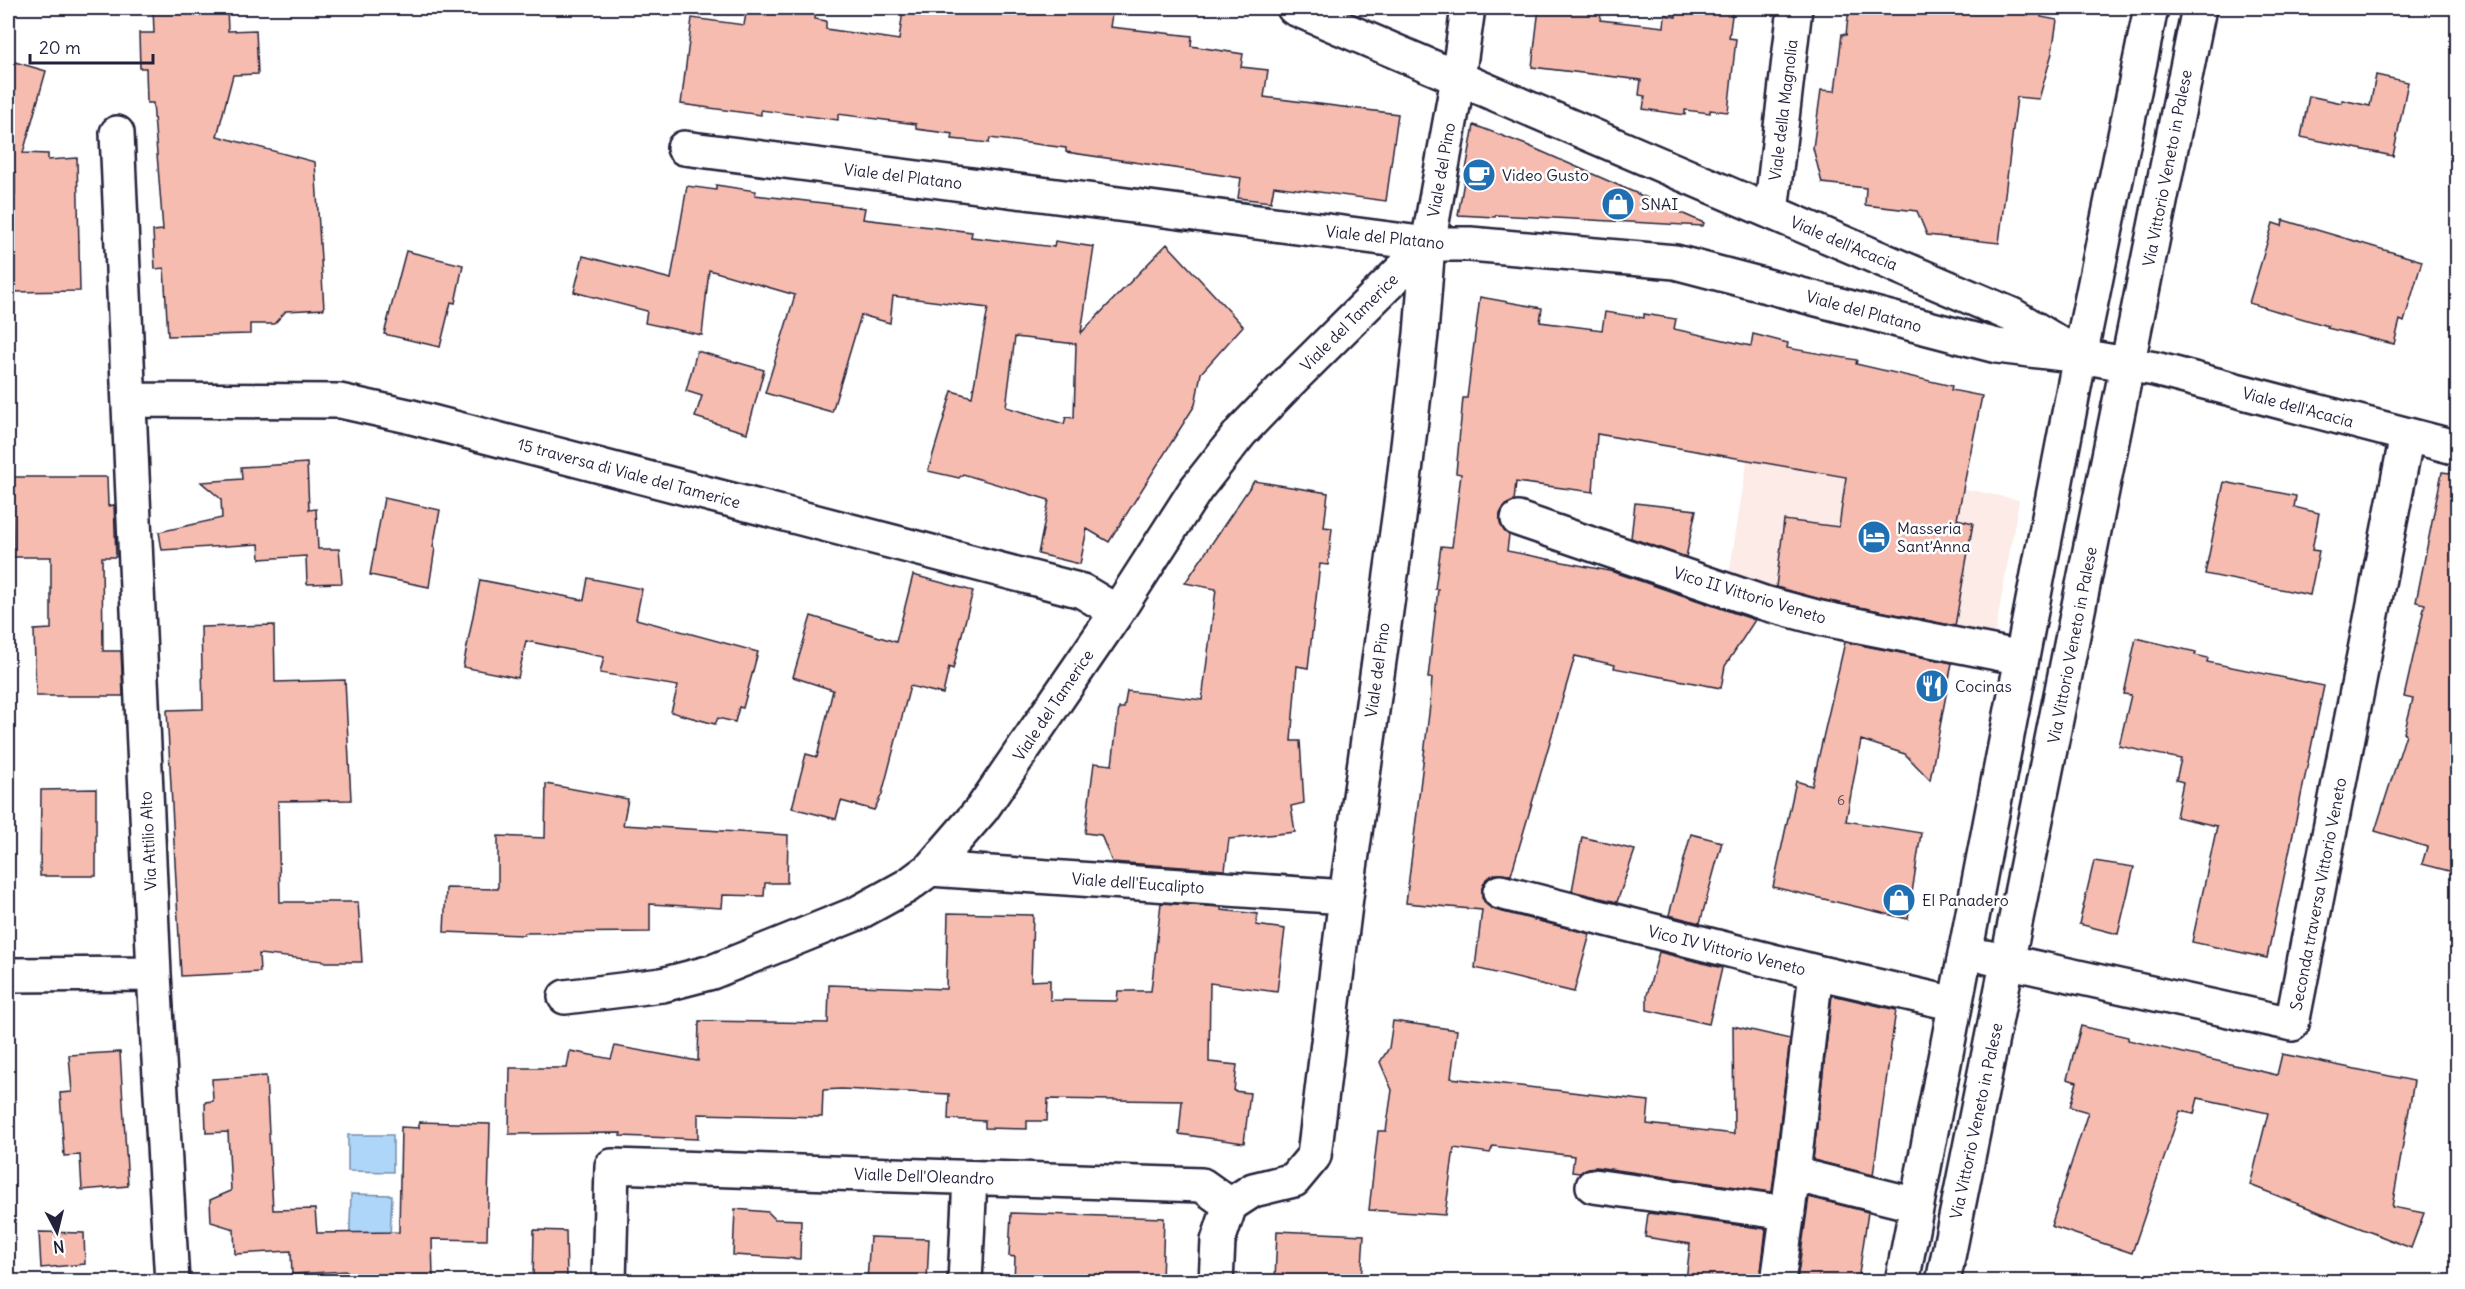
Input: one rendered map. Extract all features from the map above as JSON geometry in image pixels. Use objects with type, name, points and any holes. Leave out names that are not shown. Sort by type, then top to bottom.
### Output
[{"type":"street","name":"Viale dell'Acacia","points":[[1294,8],[2013,315],[2080,356],[2128,364],[2457,448]]},
{"type":"street","name":"Viale del Pino","points":[[1230,1205],[1253,1190],[1294,1180],[1314,1156],[1346,897],[1404,477],[1421,334],[1428,244],[1458,78],[1468,8]]},
{"type":"street","name":"Viale della Magnolia","points":[[1771,212],[1795,8]]},
{"type":"street","points":[[1902,1281],[2080,356],[2151,8]]},
{"type":"street","name":"Via Vittorio Veneto in Palese","points":[[1943,1281],[2199,8]]},
{"type":"street","name":"Via Attilio Alto","points":[[117,133],[154,974],[172,1281]]},
{"type":"street","name":"Viale del Platano","points":[[684,148],[1428,244],[1470,244],[1676,262],[1997,346],[2080,356]]},
{"type":"street","name":"Viale del Tamerice","points":[[565,997],[662,984],[712,972],[858,913],[883,901],[930,869],[982,809],[1117,612],[1196,489],[1241,432],[1428,244]]},
{"type":"street","name":"15 traversa di Viale del Tamerice","points":[[129,400],[340,401],[408,416],[1082,591],[1117,612]]},
{"type":"street","name":"Seconda traversa Vittorio Veneto","points":[[1965,952],[2292,1024],[2407,435]]},
{"type":"street","name":"Vico II Vittorio Veneto","points":[[1518,519],[1764,603],[1820,618],[2022,658]]},
{"type":"street","name":"Viale dell'Eucalipto","points":[[930,869],[1346,897]]},
{"type":"street","name":"Vico IV Vittorio Veneto","points":[[1500,892],[1815,972],[1955,1004]]},
{"type":"street","points":[[1778,1281],[1793,1174],[1815,972]]},
{"type":"street","points":[[8,975],[154,974]]},
{"type":"street","name":"Vialle Dell'Oleandro","points":[[609,1281],[612,1166],[1202,1185],[1230,1205]]},
{"type":"street","points":[[1793,1174],[1917,1206]]},
{"type":"street","points":[[965,1281],[970,1178]]},
{"type":"street","points":[[1593,1186],[1788,1213]]},
{"type":"street","points":[[1216,1281],[1218,1241],[1230,1205]]},
{"type":"shaded area","name":"Masseria Sant’Anna","points":[[1750,444],[2019,500],[1994,639],[1832,606],[1729,575]]},
{"type":"water","points":[[348,1135],[393,1135],[393,1172],[348,1171]]},
{"type":"water","points":[[351,1194],[392,1195],[389,1257],[349,1256]]},
{"type":"building","points":[[153,8],[227,8],[228,31],[256,30],[258,74],[233,75],[217,136],[315,162],[324,309],[286,311],[274,324],[250,324],[250,334],[168,336],[164,268],[155,269],[153,231],[163,230],[153,103],[147,103],[146,68],[140,68],[139,33],[154,33]]},
{"type":"building","points":[[747,8],[816,8],[815,19],[826,21],[826,29],[899,40],[903,10],[926,14],[927,8],[1113,8],[1110,27],[1192,36],[1191,46],[1243,54],[1241,67],[1268,70],[1264,97],[1398,114],[1386,201],[1274,186],[1271,202],[1238,198],[1241,178],[1066,152],[1066,148],[990,138],[989,143],[952,139],[953,134],[916,129],[916,124],[838,114],[838,120],[761,110],[761,115],[681,104],[692,18],[744,25]]},
{"type":"building","points":[[1539,8],[1602,8],[1600,20],[1664,27],[1665,15],[1676,17],[1677,8],[1733,8],[1729,38],[1736,39],[1728,112],[1710,110],[1710,113],[1685,110],[1685,115],[1643,109],[1645,96],[1639,95],[1641,80],[1532,67]]},
{"type":"building","points":[[1849,8],[1899,8],[1957,14],[1958,8],[2013,8],[2042,10],[2041,17],[2057,20],[2052,53],[2039,99],[2017,97],[1999,243],[1927,235],[1917,211],[1865,205],[1866,188],[1822,183],[1813,148],[1821,90],[1835,91],[1842,34],[1846,35]]},
{"type":"building","points":[[8,60],[46,71],[23,153],[48,154],[48,160],[77,158],[80,291],[8,292],[8,195],[15,195],[15,172],[8,171]]},
{"type":"building","points":[[2376,75],[2408,82],[2393,156],[2301,137],[2309,96],[2370,106]]},
{"type":"building","points":[[1474,125],[1529,146],[1704,223],[1703,226],[1458,215]]},
{"type":"building","points":[[716,185],[756,191],[755,195],[865,208],[863,219],[972,232],[971,237],[1054,247],[1055,241],[1094,247],[1081,333],[1167,244],[1243,326],[1201,373],[1195,405],[1109,542],[1087,529],[1080,564],[1038,554],[1049,500],[963,474],[959,478],[928,471],[952,391],[972,397],[988,308],[893,296],[890,323],[861,315],[832,412],[765,393],[795,295],[709,270],[702,335],[645,323],[647,311],[574,292],[583,256],[671,279],[687,186],[716,190]],"holes":[[[1015,337],[1076,344],[1074,418],[1066,417],[1064,424],[1006,407]]]},
{"type":"building","points":[[2283,220],[2422,261],[2404,322],[2400,320],[2394,344],[2327,328],[2328,326],[2249,303],[2273,223],[2282,226]]},
{"type":"building","points":[[406,251],[463,265],[455,303],[451,302],[440,347],[384,334]]},
{"type":"building","points":[[1480,297],[1542,308],[1540,322],[1602,330],[1605,312],[1644,318],[1644,314],[1676,319],[1674,329],[1751,346],[1753,334],[1788,343],[1787,348],[1857,360],[1856,364],[1952,386],[1951,390],[1982,396],[1957,519],[1973,523],[1955,626],[1824,600],[1776,587],[1784,520],[1839,527],[1846,477],[1597,434],[1593,492],[1516,482],[1514,501],[1505,505],[1500,514],[1500,523],[1509,535],[1507,551],[1614,572],[1755,620],[1725,666],[1721,688],[1614,668],[1615,665],[1575,656],[1511,875],[1494,874],[1486,879],[1482,888],[1482,898],[1495,910],[1590,934],[1574,992],[1475,968],[1482,910],[1406,903],[1430,705],[1432,678],[1428,678],[1438,589],[1435,589],[1441,546],[1452,547],[1461,474],[1456,473],[1463,398],[1467,398]]},
{"type":"building","points":[[697,351],[764,370],[747,433],[695,417],[702,396],[686,391]]},
{"type":"building","points":[[307,463],[309,510],[316,509],[318,549],[339,549],[342,583],[307,584],[306,556],[260,559],[259,544],[162,550],[159,532],[222,518],[221,499],[201,482],[242,479],[241,467]]},
{"type":"building","points":[[2442,472],[2457,474],[2457,873],[2422,864],[2427,847],[2375,831],[2406,734],[2404,733],[2413,699],[2404,697],[2425,604],[2416,602]]},
{"type":"building","points":[[12,477],[107,477],[108,506],[114,505],[116,557],[102,557],[103,651],[121,651],[123,696],[36,696],[34,630],[51,629],[51,557],[13,557]]},
{"type":"building","points":[[1254,481],[1328,493],[1324,527],[1332,528],[1328,565],[1320,564],[1308,668],[1297,666],[1291,741],[1300,741],[1304,803],[1291,806],[1295,832],[1229,839],[1225,870],[1112,862],[1101,835],[1085,833],[1094,763],[1112,765],[1119,708],[1124,708],[1127,691],[1202,700],[1216,589],[1185,583]]},
{"type":"building","points":[[2224,482],[2296,496],[2294,507],[2319,513],[2312,550],[2319,551],[2310,595],[2205,574]]},
{"type":"building","points":[[384,498],[440,510],[429,587],[370,575]]},
{"type":"building","points":[[1635,503],[1696,510],[1686,557],[1631,538]]},
{"type":"building","points":[[913,575],[973,591],[953,669],[949,667],[943,694],[910,686],[882,794],[874,810],[841,801],[836,819],[792,808],[806,754],[817,757],[833,690],[793,677],[811,616],[896,642]]},
{"type":"building","points":[[588,578],[642,589],[636,619],[758,652],[743,708],[739,707],[735,722],[718,718],[715,724],[671,712],[678,686],[600,673],[604,657],[526,641],[518,678],[463,667],[480,580],[584,600]]},
{"type":"building","points":[[274,625],[275,682],[345,680],[351,800],[278,801],[280,902],[358,902],[362,962],[323,962],[259,954],[260,972],[181,976],[167,710],[203,709],[201,627]]},
{"type":"building","points":[[2136,638],[2196,652],[2195,655],[2208,658],[2207,662],[2324,686],[2267,958],[2192,942],[2217,826],[2176,817],[2183,782],[2176,780],[2181,759],[2119,746],[2131,695],[2124,694]]},
{"type":"building","points":[[1845,642],[1952,663],[1930,780],[1905,754],[1861,740],[1846,821],[1921,833],[1908,919],[1773,887],[1796,781],[1812,786]]},
{"type":"building","points":[[546,784],[628,799],[623,825],[788,835],[787,883],[765,883],[764,896],[723,895],[722,908],[650,904],[650,932],[524,933],[524,935],[444,932],[446,888],[498,889],[498,836],[545,838]]},
{"type":"building","points":[[96,789],[96,876],[40,876],[41,790]]},
{"type":"building","points":[[1691,834],[1722,842],[1700,923],[1669,915]]},
{"type":"building","points":[[1582,837],[1635,850],[1617,902],[1572,891]]},
{"type":"building","points":[[2094,861],[2134,867],[2118,934],[2079,924]]},
{"type":"building","points":[[1161,903],[1221,907],[1221,910],[1258,914],[1256,925],[1285,929],[1277,992],[1210,983],[1209,1062],[1237,1065],[1234,1091],[1250,1093],[1244,1143],[1179,1134],[1182,1101],[1048,1099],[1047,1121],[1027,1121],[1027,1129],[985,1128],[985,1121],[948,1119],[949,1094],[841,1089],[823,1090],[822,1117],[698,1114],[698,1139],[620,1136],[621,1133],[509,1134],[510,1068],[567,1068],[570,1051],[611,1059],[615,1046],[698,1061],[699,1021],[828,1023],[829,985],[946,989],[948,913],[1033,915],[1031,981],[1050,980],[1050,1000],[1117,1001],[1118,991],[1151,991]]},
{"type":"building","points":[[1659,952],[1722,968],[1709,1024],[1647,1010],[1647,995]]},
{"type":"building","points":[[1832,995],[1896,1010],[1873,1175],[1813,1160]]},
{"type":"building","points":[[1393,1021],[1457,1030],[1451,1078],[1649,1101],[1647,1124],[1734,1134],[1733,1026],[1790,1039],[1772,1192],[1596,1167],[1587,1168],[1580,1173],[1572,1172],[1574,1156],[1493,1146],[1490,1153],[1454,1148],[1445,1215],[1369,1210],[1378,1131],[1386,1131],[1392,1090],[1380,1062],[1389,1048]]},
{"type":"building","points":[[2081,1026],[2128,1037],[2128,1040],[2277,1075],[2282,1054],[2414,1081],[2392,1207],[2424,1213],[2411,1248],[2250,1185],[2268,1113],[2198,1098],[2194,1114],[2180,1111],[2132,1253],[2051,1226],[2088,1112],[2070,1107],[2077,1082],[2067,1079]]},
{"type":"building","points":[[120,1052],[128,1186],[82,1190],[80,1155],[64,1156],[60,1093],[72,1092],[69,1055]]},
{"type":"building","points":[[266,1076],[273,1210],[315,1209],[317,1233],[399,1232],[401,1127],[419,1128],[419,1122],[490,1124],[487,1240],[432,1239],[433,1278],[415,1278],[414,1281],[348,1281],[347,1271],[292,1274],[291,1251],[235,1254],[234,1229],[211,1222],[210,1200],[231,1191],[228,1132],[206,1133],[205,1102],[213,1101],[212,1079]]},
{"type":"building","points":[[1809,1197],[1868,1212],[1858,1281],[1797,1281]]},
{"type":"building","points":[[735,1209],[768,1212],[775,1219],[801,1220],[800,1259],[733,1255]]},
{"type":"building","points":[[1011,1213],[1164,1218],[1162,1281],[1014,1281],[1015,1257],[1009,1256]]},
{"type":"building","points":[[1648,1213],[1766,1229],[1760,1281],[1686,1281],[1690,1244],[1645,1237]]},
{"type":"building","points":[[534,1230],[566,1231],[567,1281],[533,1281]]},
{"type":"building","points":[[1277,1231],[1364,1235],[1361,1281],[1275,1281]]},
{"type":"building","points":[[39,1232],[84,1233],[85,1264],[41,1268]]},
{"type":"building","points":[[870,1237],[929,1239],[927,1281],[867,1281]]},
{"type":"place","name":"Video Gusto","points":[[1479,175]]},
{"type":"place","name":"SNAI","points":[[1618,204]]},
{"type":"place","name":"Masseria Sant’Anna","points":[[1874,537]]},
{"type":"place","name":"Cocinas","points":[[1932,686]]},
{"type":"place","name":"El Panadero","points":[[1899,900]]}]
